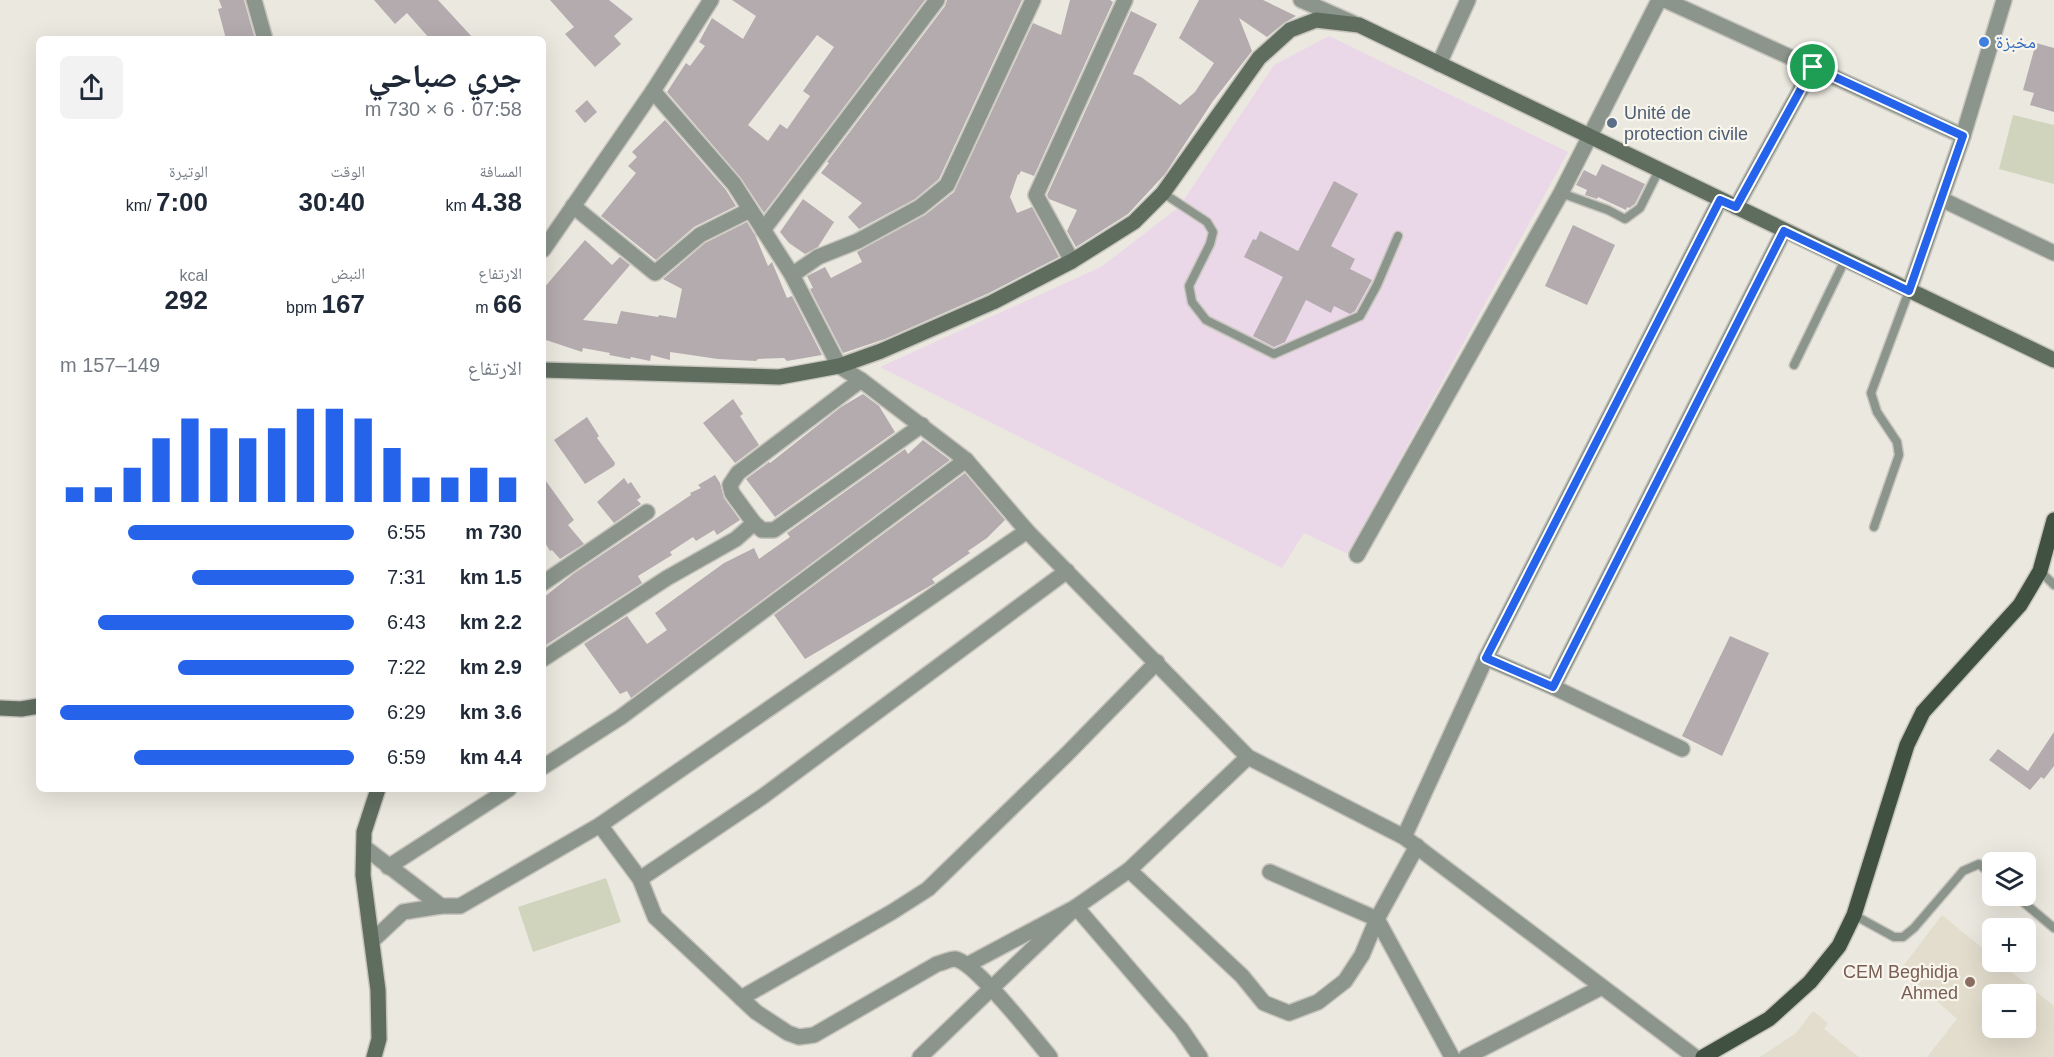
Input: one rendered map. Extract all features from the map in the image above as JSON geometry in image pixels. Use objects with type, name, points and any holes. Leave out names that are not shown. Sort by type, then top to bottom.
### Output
[{"type":"main road","points":[[546,370],[779,377],[839,366],[881,351],[993,302],[1072,261],[1134,222],[1163,193],[1259,58],[1290,30],[1316,20],[1359,25],[2054,360]]},
{"type":"main road","points":[[1703,1057],[1770,1019],[1810,982],[1839,946],[1854,915],[1907,745],[1923,712],[2020,605],[2040,572],[2054,520]]},
{"type":"main road","points":[[0,708],[21,709],[36,706]]},
{"type":"main road","points":[[374,1057],[379,1039],[378,990],[363,875],[364,832],[378,792]]},
{"type":"street","points":[[254,0],[264,36]]},
{"type":"street","points":[[546,246],[653,91],[711,0]]},
{"type":"street","points":[[763,230],[937,0]]},
{"type":"street","points":[[792,275],[818,257],[858,241],[920,207],[947,185],[1033,0]]},
{"type":"street","points":[[1072,261],[1036,195],[1125,0]]},
{"type":"street","points":[[1301,0],[1359,25]]},
{"type":"street","points":[[1439,64],[1468,0]]},
{"type":"street","points":[[1357,555],[1561,193],[1659,0]]},
{"type":"street","points":[[1665,0],[1963,136]]},
{"type":"street","points":[[1909,291],[1963,136],[2004,0]]},
{"type":"street","points":[[1736,207],[1813,67]]},
{"type":"street","points":[[653,91],[734,184],[792,275],[839,366],[922,425],[966,460],[1027,531],[1248,757],[1410,842],[1695,1057]]},
{"type":"street","points":[[1941,199],[2054,254]]},
{"type":"street","points":[[1129,870],[1242,976],[1264,1003],[1289,1013],[1318,1002],[1345,981],[1362,955],[1486,658],[1720,200]]},
{"type":"street","points":[[573,206],[655,273],[700,235],[750,210]]},
{"type":"street","points":[[1553,687],[1784,231]]},
{"type":"street","points":[[861,380],[738,473],[730,485],[732,493],[754,523],[762,530],[774,530],[922,425]]},
{"type":"street","points":[[546,765],[621,717],[966,460]]},
{"type":"street","points":[[546,577],[647,512]]},
{"type":"street","points":[[546,657],[667,578],[736,539],[754,523]]},
{"type":"street","points":[[372,941],[403,912],[441,906],[460,906],[600,825],[1027,531]]},
{"type":"street","points":[[640,879],[762,797],[1067,571]]},
{"type":"street","points":[[1486,658],[1553,687],[1682,749]]},
{"type":"street","points":[[741,998],[928,889],[1066,755],[1157,662]]},
{"type":"street","points":[[967,965],[1076,907],[1129,870],[1248,757]]},
{"type":"street","points":[[388,867],[504,792]]},
{"type":"street","points":[[600,825],[640,879],[654,917],[756,1012],[788,1034],[799,1037],[814,1035],[937,964],[955,959],[967,965],[992,989],[1050,1057]]},
{"type":"street","points":[[364,847],[441,906]]},
{"type":"street","points":[[1270,872],[1377,919],[1452,1057]]},
{"type":"street","points":[[920,1057],[1076,907]]},
{"type":"street","points":[[1076,907],[1181,1029],[1200,1057]]},
{"type":"street","points":[[1466,1057],[1602,987]]},
{"type":"lane","points":[[1561,193],[1608,210],[1625,219],[1640,208],[1659,170]]},
{"type":"lane","points":[[1163,193],[1207,222],[1213,232],[1210,244],[1189,286],[1192,302],[1206,320],[1274,354],[1360,316],[1377,285],[1398,236]]},
{"type":"lane","points":[[1794,365],[1845,260]]},
{"type":"lane","points":[[1874,527],[1899,455],[1897,442],[1877,412],[1871,393],[1909,291]]},
{"type":"lane","points":[[2040,572],[2054,585]]},
{"type":"lane","points":[[1854,915],[1894,937],[1903,937],[1914,928],[1964,871],[1979,864],[1982,867]]},
{"type":"lane","points":[[2028,906],[2054,928]]},
{"type":"shaded area","points":[[1329,36],[1568,152],[1348,554],[1304,533],[1282,568],[880,367],[1101,267],[1179,207],[1274,65]]},
{"type":"shaded area","name":"CEM Beghidja Ahmed","points":[[1942,915],[1982,948],[1982,972],[2012,972],[2026,984],[1982,984],[1982,1038],[2036,1038],[2036,992],[2054,1006],[2054,1057],[1927,1057],[1957,1019],[1901,969]]},
{"type":"shaded area","name":"CEM Beghidja Ahmed","points":[[1813,1011],[1828,1023],[1824,1029],[1859,1057],[1760,1057],[1796,1033]]},
{"type":"green space","points":[[2013,115],[2054,125],[2054,184],[1999,169]]},
{"type":"green space","points":[[606,878],[621,922],[533,952],[518,907]]},
{"type":"building","points":[[219,0],[244,0],[254,36],[225,36],[218,9],[222,8]]},
{"type":"building","points":[[374,0],[438,0],[471,36],[427,36],[407,13],[395,24]]},
{"type":"building","points":[[550,0],[609,0],[633,19],[614,36],[621,44],[595,67],[565,34],[574,27]]},
{"type":"building","points":[[732,0],[925,0],[764,213],[741,178],[667,92],[686,63],[690,66],[705,46],[699,42],[712,18],[743,39],[756,16]],"holes":[[[817,35],[834,47],[803,91],[810,96],[787,129],[780,124],[768,141],[748,125]]]},
{"type":"building","points":[[947,0],[1022,0],[939,179],[915,199],[859,229],[848,217],[862,203],[821,173],[945,6]]},
{"type":"building","points":[[1070,0],[1110,0],[1113,2],[1034,176],[1021,171],[1010,197],[1017,213],[1032,207],[1059,257],[989,293],[885,339],[843,353],[810,289],[813,288],[807,276],[825,267],[831,278],[862,262],[857,252],[925,215],[954,192],[1033,23],[1061,35]]},
{"type":"building","points":[[1199,0],[1263,0],[1296,16],[1267,37],[1239,18],[1252,51],[1213,101],[1165,174],[1128,214],[1076,247],[1067,231],[1077,210],[1049,199],[1047,195],[1131,11],[1157,24],[1133,74],[1141,77],[1180,105],[1195,92],[1214,63],[1179,38]]},
{"type":"building","points":[[2036,43],[2054,48],[2054,112],[2030,105],[2034,93],[2023,90]]},
{"type":"building","points":[[587,100],[597,112],[585,123],[575,111]]},
{"type":"building","points":[[665,120],[726,190],[736,206],[694,227],[656,260],[601,216],[636,173],[628,166],[637,157],[632,152]]},
{"type":"building","points":[[1602,164],[1645,184],[1635,204],[1627,207],[1626,210],[1598,197],[1597,199],[1585,195],[1587,190],[1576,185],[1584,170],[1596,176]]},
{"type":"building","points":[[1334,181],[1358,194],[1331,246],[1355,259],[1350,269],[1372,280],[1355,311],[1350,314],[1334,306],[1331,313],[1306,300],[1285,342],[1274,347],[1253,336],[1283,277],[1244,257],[1260,231],[1298,251]]},
{"type":"building","points":[[803,199],[834,222],[818,247],[805,254],[789,243],[780,232]]},
{"type":"building","points":[[747,222],[768,266],[772,262],[787,298],[792,296],[822,355],[787,361],[784,358],[756,361],[718,359],[670,352],[670,360],[651,355],[650,361],[609,355],[610,353],[583,348],[582,352],[546,340],[546,286],[585,240],[612,265],[620,257],[630,265],[583,320],[617,324],[621,311],[676,318],[682,289],[663,279],[705,243]]},
{"type":"building","points":[[1573,225],[1615,245],[1587,305],[1545,286]]},
{"type":"building","points":[[863,394],[879,406],[895,432],[775,517],[746,479],[841,407]]},
{"type":"building","points":[[733,399],[743,414],[740,416],[759,445],[735,463],[703,423]]},
{"type":"building","points":[[587,417],[599,436],[597,438],[615,463],[614,466],[585,484],[554,440]]},
{"type":"building","points":[[923,440],[950,460],[631,698],[627,691],[620,694],[584,644],[627,616],[647,644],[667,630],[655,613],[724,563],[754,548],[759,559],[790,537],[787,533],[905,449],[908,454]]},
{"type":"building","points":[[965,473],[1005,520],[987,538],[968,551],[970,553],[932,579],[935,583],[805,659],[774,615]]},
{"type":"building","points":[[715,475],[724,498],[740,520],[717,535],[714,530],[696,541],[693,537],[670,552],[672,555],[638,576],[642,583],[546,645],[546,596],[573,574],[691,495],[690,493],[701,488],[698,485]]},
{"type":"building","points":[[624,478],[628,484],[631,482],[641,497],[637,500],[641,504],[614,523],[597,502]]},
{"type":"building","points":[[546,481],[574,520],[568,525],[584,544],[560,559],[552,550],[550,551],[546,544]]},
{"type":"building","points":[[1730,636],[1769,653],[1722,756],[1682,736]]},
{"type":"building","points":[[2054,732],[2054,766],[2044,779],[2041,777],[2030,790],[1989,760],[1998,749],[2028,771]]},
{"type":"place","name":"مخبزة","points":[[1984,42]]},
{"type":"place","name":"Unité de protection civile","points":[[1612,123]]},
{"type":"place","name":"CEM Beghidja Ahmed","points":[[1970,982]]},
{"type":"route","points":[[1813,67],[1963,136],[1909,291],[1784,231],[1553,687],[1486,658],[1720,200],[1736,207],[1813,67]]}]
